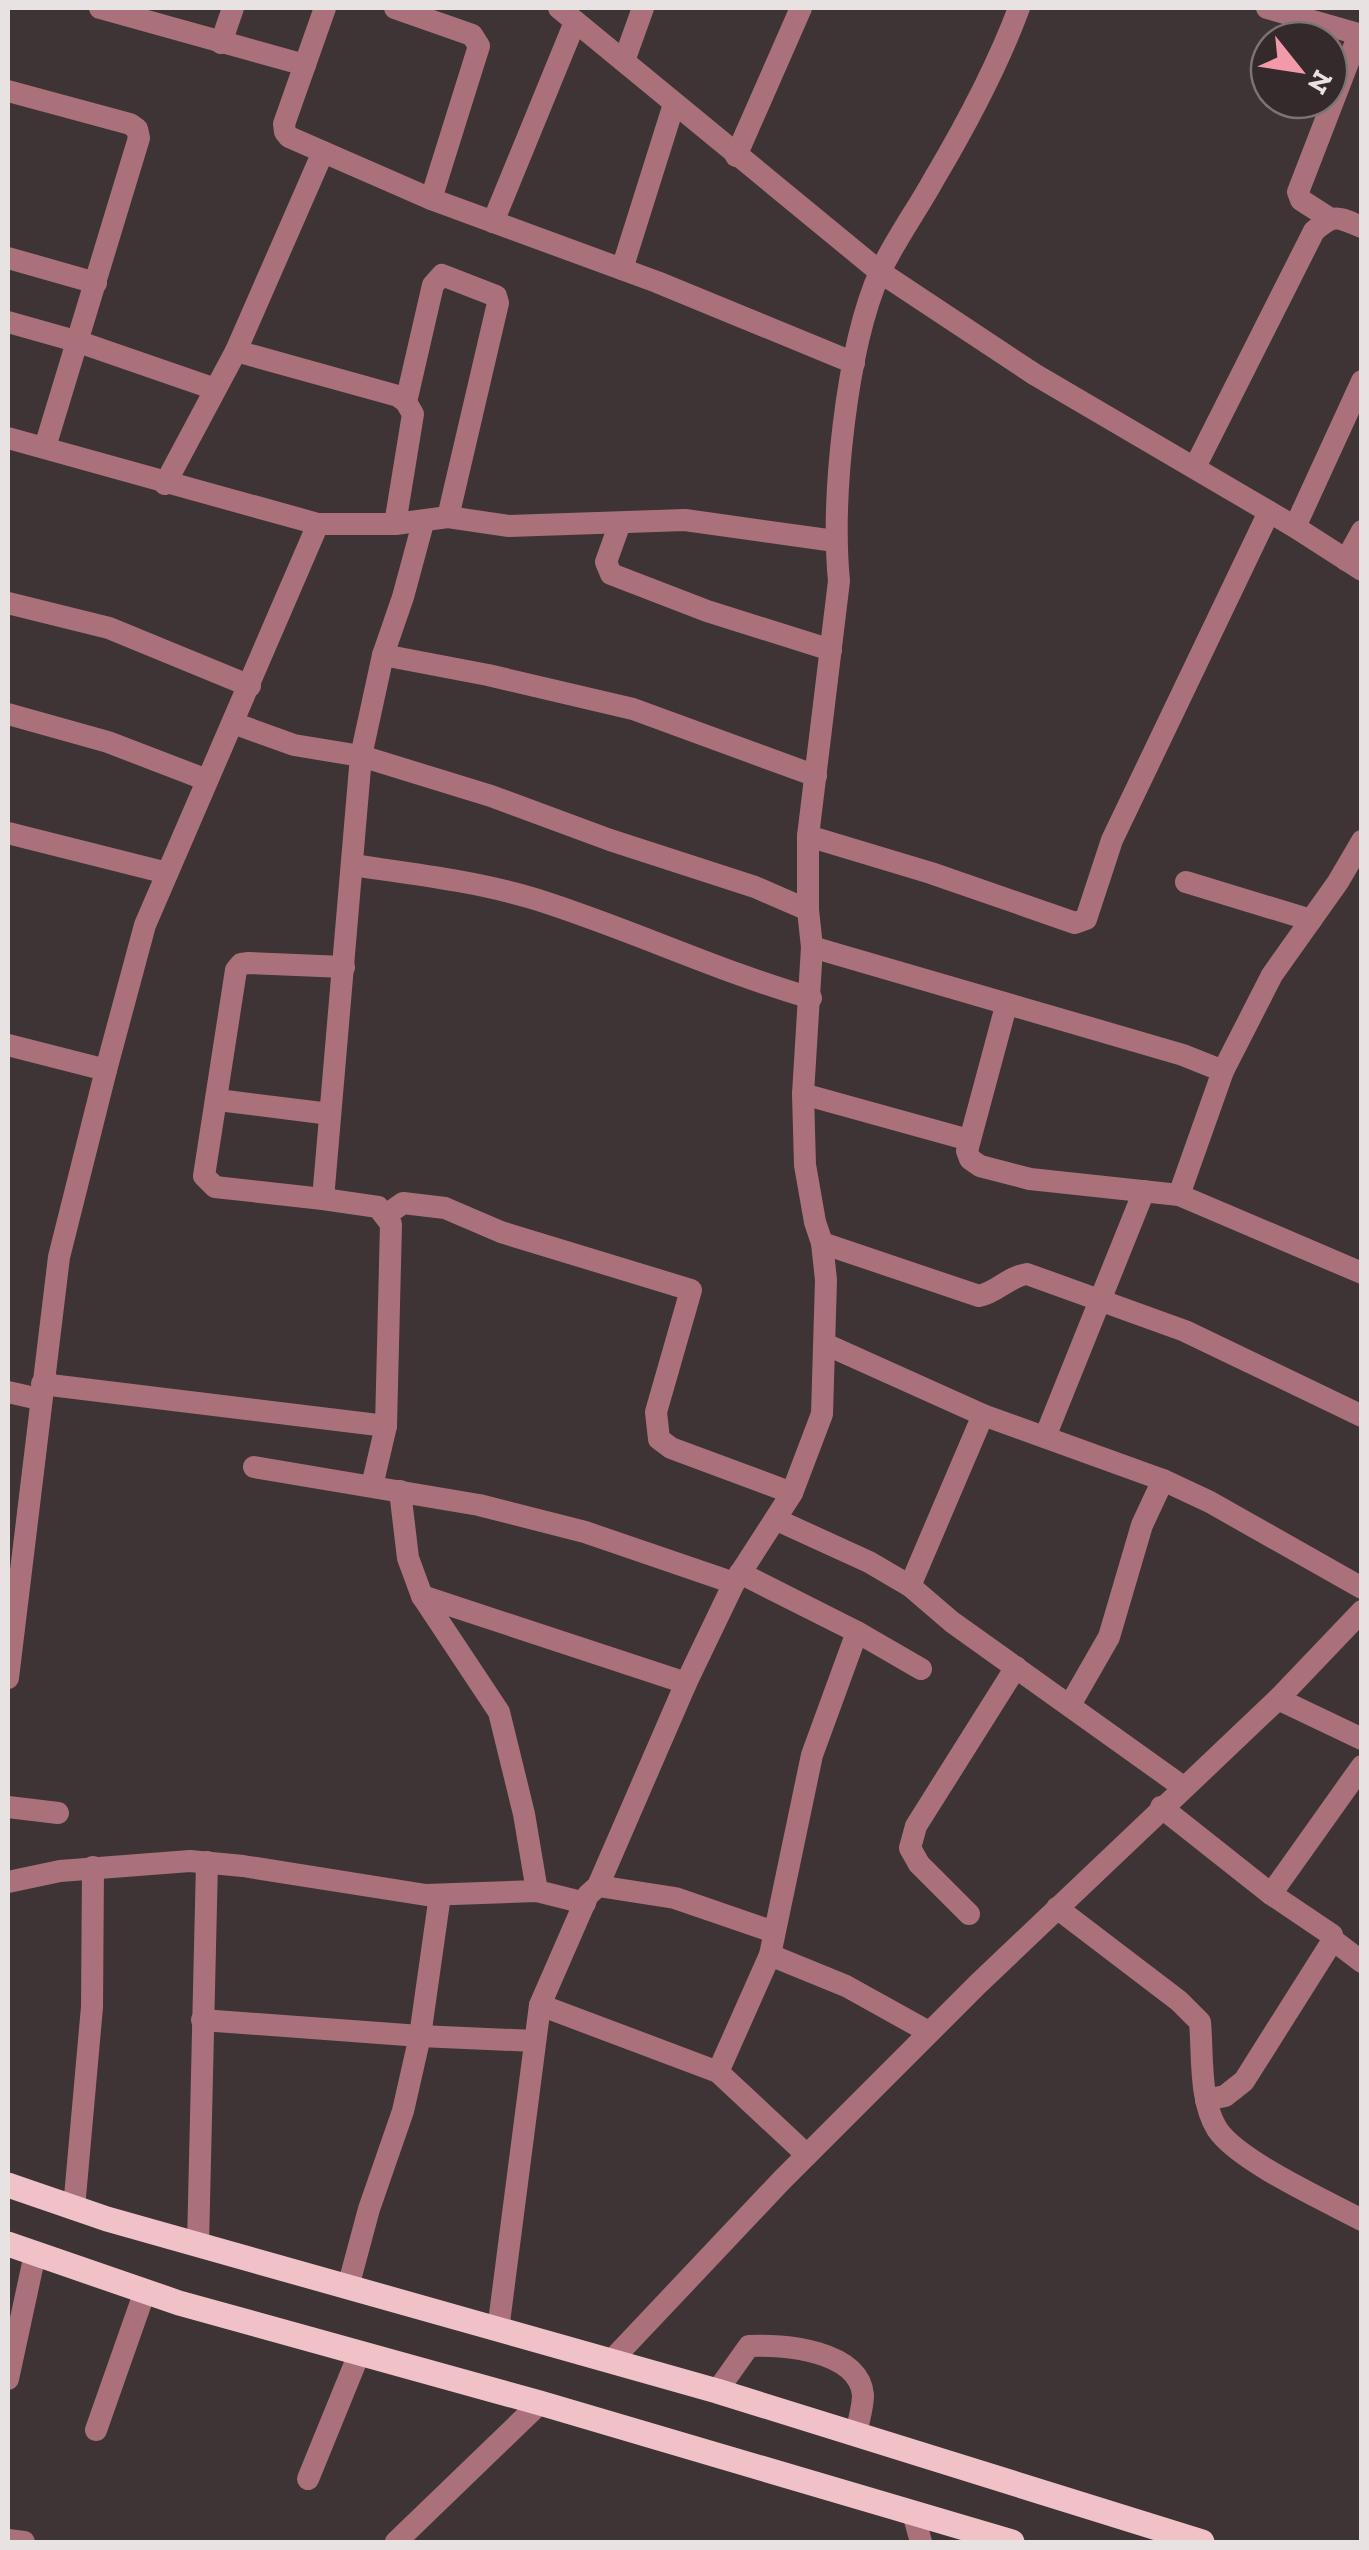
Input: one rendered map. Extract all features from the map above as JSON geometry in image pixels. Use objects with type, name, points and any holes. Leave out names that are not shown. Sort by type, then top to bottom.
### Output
[{"type":"main road","points":[[8,2186],[198,2245],[717,2391],[1147,2534],[1202,2542]]},
{"type":"main road","points":[[8,2244],[146,2291],[1012,2542]]},
{"type":"street","points":[[100,8],[304,65]]},
{"type":"street","points":[[221,43],[232,8]]},
{"type":"street","points":[[325,8],[284,132],[431,199],[854,363]]},
{"type":"street","points":[[395,8],[472,36],[479,46],[431,199]]},
{"type":"street","points":[[624,61],[643,8]]},
{"type":"street","points":[[736,156],[801,8]]},
{"type":"street","points":[[498,2330],[540,2005],[737,1578],[792,1493],[822,1414],[826,1280],[822,1243],[814,1222],[804,1165],[803,1094],[812,947],[808,836],[839,582],[836,540],[848,392],[880,272],[962,132],[1019,8]]},
{"type":"street","points":[[1267,8],[1360,34],[1298,192],[1300,200],[1329,218]]},
{"type":"street","points":[[494,222],[567,15],[880,272],[1034,374],[1354,565],[1362,531]]},
{"type":"street","points":[[8,91],[137,129],[138,138],[45,447]]},
{"type":"street","points":[[622,270],[674,104]]},
{"type":"street","points":[[165,484],[236,351],[323,152]]},
{"type":"street","points":[[1194,467],[1314,231],[1329,218],[1337,217],[1362,227]]},
{"type":"street","points":[[8,258],[96,283]]},
{"type":"street","points":[[406,402],[433,284],[438,278],[442,276],[496,296],[498,303],[448,517]]},
{"type":"street","points":[[8,322],[79,342],[215,390]]},
{"type":"street","points":[[236,351],[398,396],[406,402],[414,414],[395,524]]},
{"type":"street","points":[[1295,527],[1362,380]]},
{"type":"street","points":[[8,438],[318,524],[423,523],[448,517],[509,526],[685,520],[836,540]]},
{"type":"street","points":[[808,836],[932,872],[1075,923],[1086,919],[1112,840],[1269,512]]},
{"type":"street","points":[[323,1199],[361,756],[383,655],[423,523]]},
{"type":"street","points":[[620,523],[606,562],[611,574],[706,611],[831,650]]},
{"type":"street","points":[[8,1678],[59,1257],[106,1070],[145,925],[318,524]]},
{"type":"street","points":[[8,603],[110,628],[250,686]]},
{"type":"street","points":[[383,655],[488,674],[632,710],[816,776]]},
{"type":"street","points":[[8,714],[108,742],[206,780]]},
{"type":"street","points":[[233,723],[294,745],[361,756],[491,796],[755,887],[808,910]]},
{"type":"street","points":[[8,833],[167,873]]},
{"type":"street","points":[[1178,1196],[1223,1071],[1272,975],[1358,854]]},
{"type":"street","points":[[352,864],[533,898],[811,998]]},
{"type":"street","points":[[1186,882],[1312,920]]},
{"type":"street","points":[[812,947],[1183,1054],[1223,1071]]},
{"type":"street","points":[[344,967],[241,964],[234,979],[204,1176],[215,1187],[378,1207],[386,1215],[390,1224],[386,1426],[372,1486]]},
{"type":"street","points":[[1006,1006],[966,1151],[970,1159],[980,1166],[1030,1179],[1178,1196],[1362,1273]]},
{"type":"street","points":[[8,1045],[106,1070]]},
{"type":"street","points":[[803,1094],[969,1140]]},
{"type":"street","points":[[218,1100],[330,1114]]},
{"type":"street","points":[[1045,1437],[1144,1191]]},
{"type":"street","points":[[386,1215],[403,1203],[445,1208],[501,1232],[691,1290],[656,1412],[659,1439],[670,1448],[792,1493]]},
{"type":"street","points":[[822,1243],[966,1294],[990,1294],[1013,1276],[1027,1274],[1185,1332],[1362,1416]]},
{"type":"street","points":[[825,1344],[983,1415],[1163,1480],[1210,1502],[1362,1588]]},
{"type":"street","points":[[8,1392],[386,1426]]},
{"type":"street","points":[[910,1586],[983,1415]]},
{"type":"street","points":[[254,1467],[479,1505],[737,1578],[857,1632],[921,1669]]},
{"type":"street","points":[[1070,1705],[1108,1637],[1142,1525],[1163,1480]]},
{"type":"street","points":[[400,1491],[408,1558],[422,1596],[499,1712],[538,1891]]},
{"type":"street","points":[[777,1520],[869,1562],[910,1586],[952,1622],[1184,1786]]},
{"type":"street","points":[[422,1596],[686,1684]]},
{"type":"street","points":[[611,2361],[806,2155],[1359,1619]]},
{"type":"street","points":[[718,2072],[772,1944],[812,1755],[857,1632]]},
{"type":"street","points":[[969,1914],[919,1864],[910,1848],[916,1826],[1016,1667]]},
{"type":"street","points":[[1278,1699],[1362,1738]]},
{"type":"street","points":[[1271,1894],[1362,1766]]},
{"type":"street","points":[[8,1806],[58,1814]]},
{"type":"street","points":[[1161,1808],[1271,1894],[1332,1935],[1333,1940],[1362,1962]]},
{"type":"street","points":[[8,1882],[93,1868],[207,1862],[440,1895],[538,1891],[675,1898],[772,1944],[930,2032]]},
{"type":"street","points":[[198,2245],[207,1862]]},
{"type":"street","points":[[74,2208],[92,2007],[93,1868]]},
{"type":"street","points":[[348,2287],[369,2209],[404,2112],[420,2036],[440,1895]]},
{"type":"street","points":[[1057,1908],[1179,2001],[1200,2022],[1206,2100],[1218,2129],[1242,2152],[1362,2220]]},
{"type":"street","points":[[1206,2100],[1225,2096],[1244,2081],[1333,1940]]},
{"type":"street","points":[[540,2005],[718,2072],[806,2155]]},
{"type":"street","points":[[202,2020],[535,2041]]},
{"type":"street","points":[[8,2379],[36,2254]]},
{"type":"street","points":[[96,2430],[146,2291]]},
{"type":"street","points":[[717,2391],[748,2346],[798,2346],[844,2365],[857,2378],[863,2394],[856,2435]]},
{"type":"street","points":[[308,2479],[359,2354]]},
{"type":"street","points":[[396,2542],[540,2403]]},
{"type":"street","points":[[913,2513],[921,2542]]},
{"type":"street","points":[[8,2540],[24,2542]]}]
